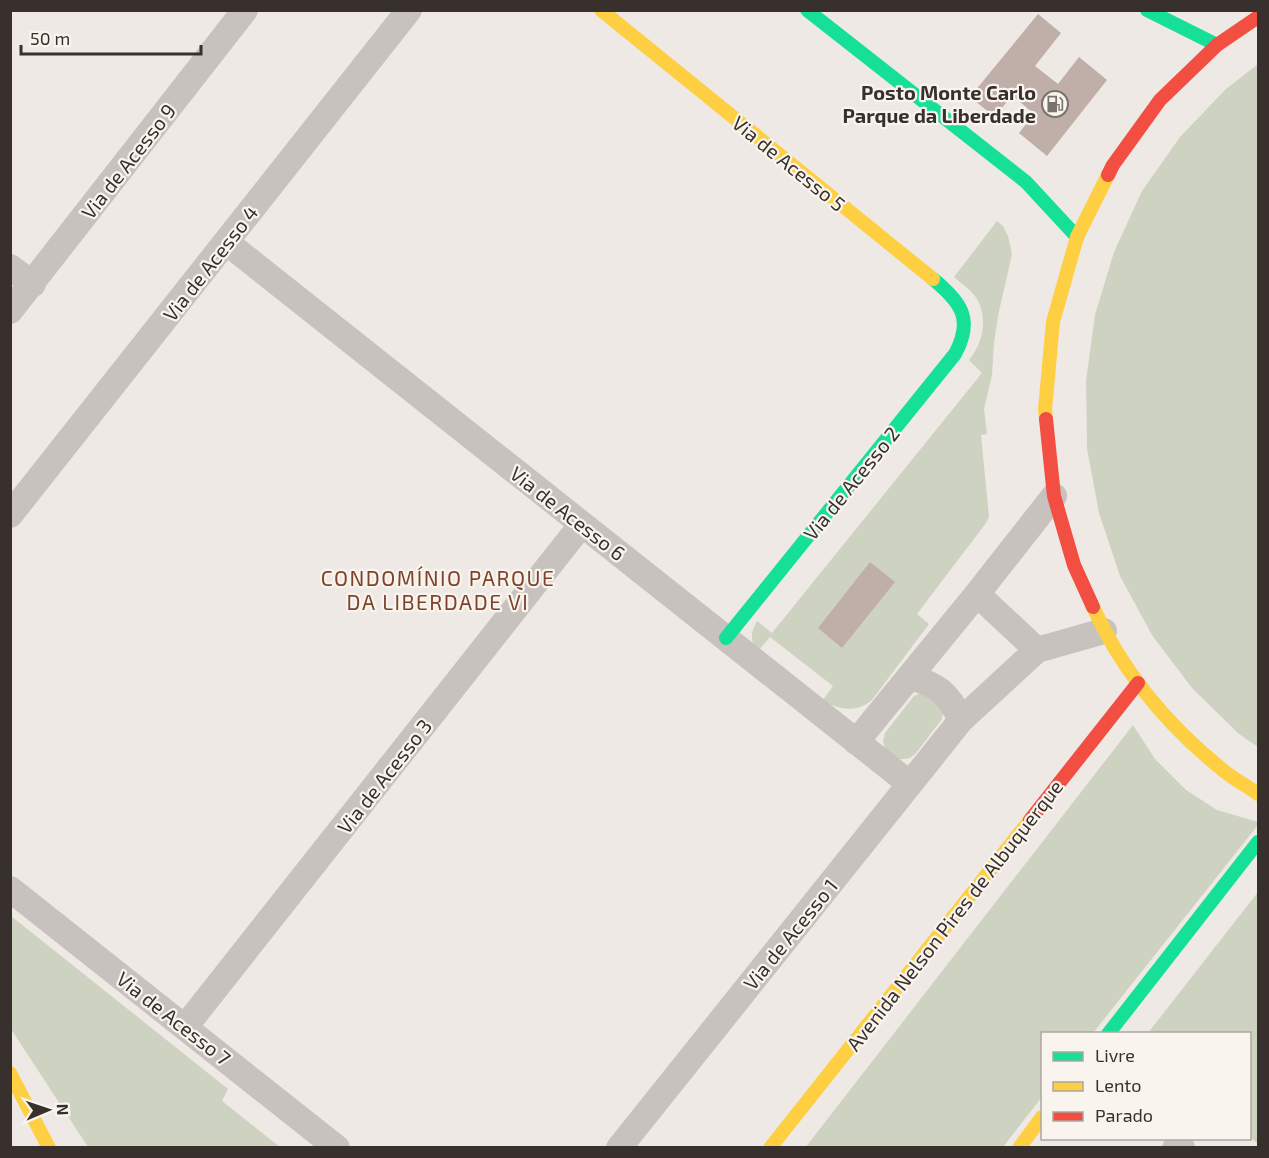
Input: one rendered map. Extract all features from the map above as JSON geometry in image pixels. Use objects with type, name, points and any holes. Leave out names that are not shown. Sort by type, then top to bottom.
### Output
[{"type":"street","name":"Via de Acesso 9","points":[[10,311],[245,10]]},
{"type":"street","name":"Via de Acesso 4","points":[[10,515],[409,10]]},
{"type":"street","name":"Via de Acesso 5","points":[[601,10],[947,291],[958,306],[966,323]]},
{"type":"street","points":[[807,10],[1026,182],[1077,237]]},
{"type":"street","points":[[1147,10],[1217,45]]},
{"type":"street","points":[[1258,17],[1217,45],[1160,100],[1113,165],[1077,237],[1053,322],[1045,409],[1054,496],[1074,565],[1104,631],[1138,683],[1179,731],[1225,772],[1258,794]]},
{"type":"street","name":"Via de Acesso 6","points":[[226,242],[910,784]]},
{"type":"street","points":[[10,267],[33,284]]},
{"type":"street","name":"Via de Acesso 2","points":[[726,638],[956,354],[963,342],[966,323]]},
{"type":"street","points":[[856,741],[1054,496]]},
{"type":"street","name":"Via de Acesso 3","points":[[185,1028],[582,524]]},
{"type":"street","points":[[977,594],[1037,650],[1104,631]]},
{"type":"street","name":"Via de Acesso 1","points":[[619,1148],[961,720],[1037,650]]},
{"type":"street","points":[[909,677],[927,681],[942,691],[954,704],[961,720]]},
{"type":"street","name":"Avenida Nelson Pires de Albuquerque","points":[[770,1148],[1138,683]]},
{"type":"street","points":[[1110,1032],[1258,842]]},
{"type":"street","name":"Via de Acesso 7","points":[[10,889],[337,1148]]},
{"type":"street","points":[[10,1073],[49,1148]]},
{"type":"street","points":[[1019,1148],[1041,1118]]},
{"type":"green space","points":[[1258,64],[1258,747],[1239,734],[1192,688],[1152,635],[1120,576],[1099,513],[1087,448],[1086,381],[1095,315],[1114,252],[1142,191],[1180,137],[1226,89]]},
{"type":"green space","points":[[997,221],[1003,226],[1008,236],[1012,254],[998,316],[992,375],[984,409],[987,434],[981,435],[989,517],[917,614],[929,624],[872,700],[853,709],[835,706],[822,701],[833,686],[770,637],[758,651],[752,640],[753,629],[757,621],[772,633],[982,373],[969,360],[974,354],[982,332],[981,309],[974,294],[954,277]]},
{"type":"green space","points":[[929,693],[943,711],[942,719],[916,753],[910,758],[897,759],[885,749],[883,741],[885,733],[914,696]]},
{"type":"green space","points":[[1133,725],[1155,759],[1186,790],[1217,810],[1258,822],[1258,825],[1094,1032],[1041,1032],[1041,1098],[1003,1147],[805,1148]]},
{"type":"green space","points":[[1258,892],[1258,1144],[1251,1138],[1251,1032],[1149,1032]]},
{"type":"green space","points":[[11,916],[228,1089],[222,1101],[280,1147],[88,1147],[11,1029]]},
{"type":"building","points":[[1038,14],[1061,33],[1035,66],[1058,84],[1079,57],[1107,80],[1047,156],[1019,133],[1034,114],[1012,95],[995,117],[970,97]]},
{"type":"building","points":[[870,562],[895,582],[842,648],[818,628]]},
{"type":"traffic: fast","points":[[807,10],[1026,182],[1077,237]]},
{"type":"traffic: fast","points":[[1147,10],[1217,45]]},
{"type":"traffic: fast","points":[[726,638],[955,354],[964,331],[962,312],[951,296],[933,279]]},
{"type":"traffic: fast","points":[[1110,1032],[1258,842]]},
{"type":"traffic: slow","points":[[601,10],[933,279]]},
{"type":"traffic: slow","points":[[1046,419],[1053,322],[1077,237],[1108,175]]},
{"type":"traffic: slow","points":[[1093,607],[1118,653],[1166,717],[1224,771],[1258,794]]},
{"type":"traffic: slow","points":[[770,1148],[1030,820]]},
{"type":"traffic: slow","points":[[10,1073],[49,1148]]},
{"type":"traffic: slow","points":[[1019,1148],[1041,1118]]},
{"type":"traffic: jam","points":[[1108,175],[1160,100],[1217,45],[1258,17]]},
{"type":"traffic: jam","points":[[1046,419],[1054,496],[1074,565],[1093,607]]},
{"type":"traffic: jam","points":[[1030,820],[1138,683]]},
{"type":"place","name":"Posto Monte Carlo Parque da Liberdade","points":[[1055,104]]},
{"type":"district","name":"CONDOMÍNIO PARQUE DA LIBERDADE VI","points":[[438,589]]}]
